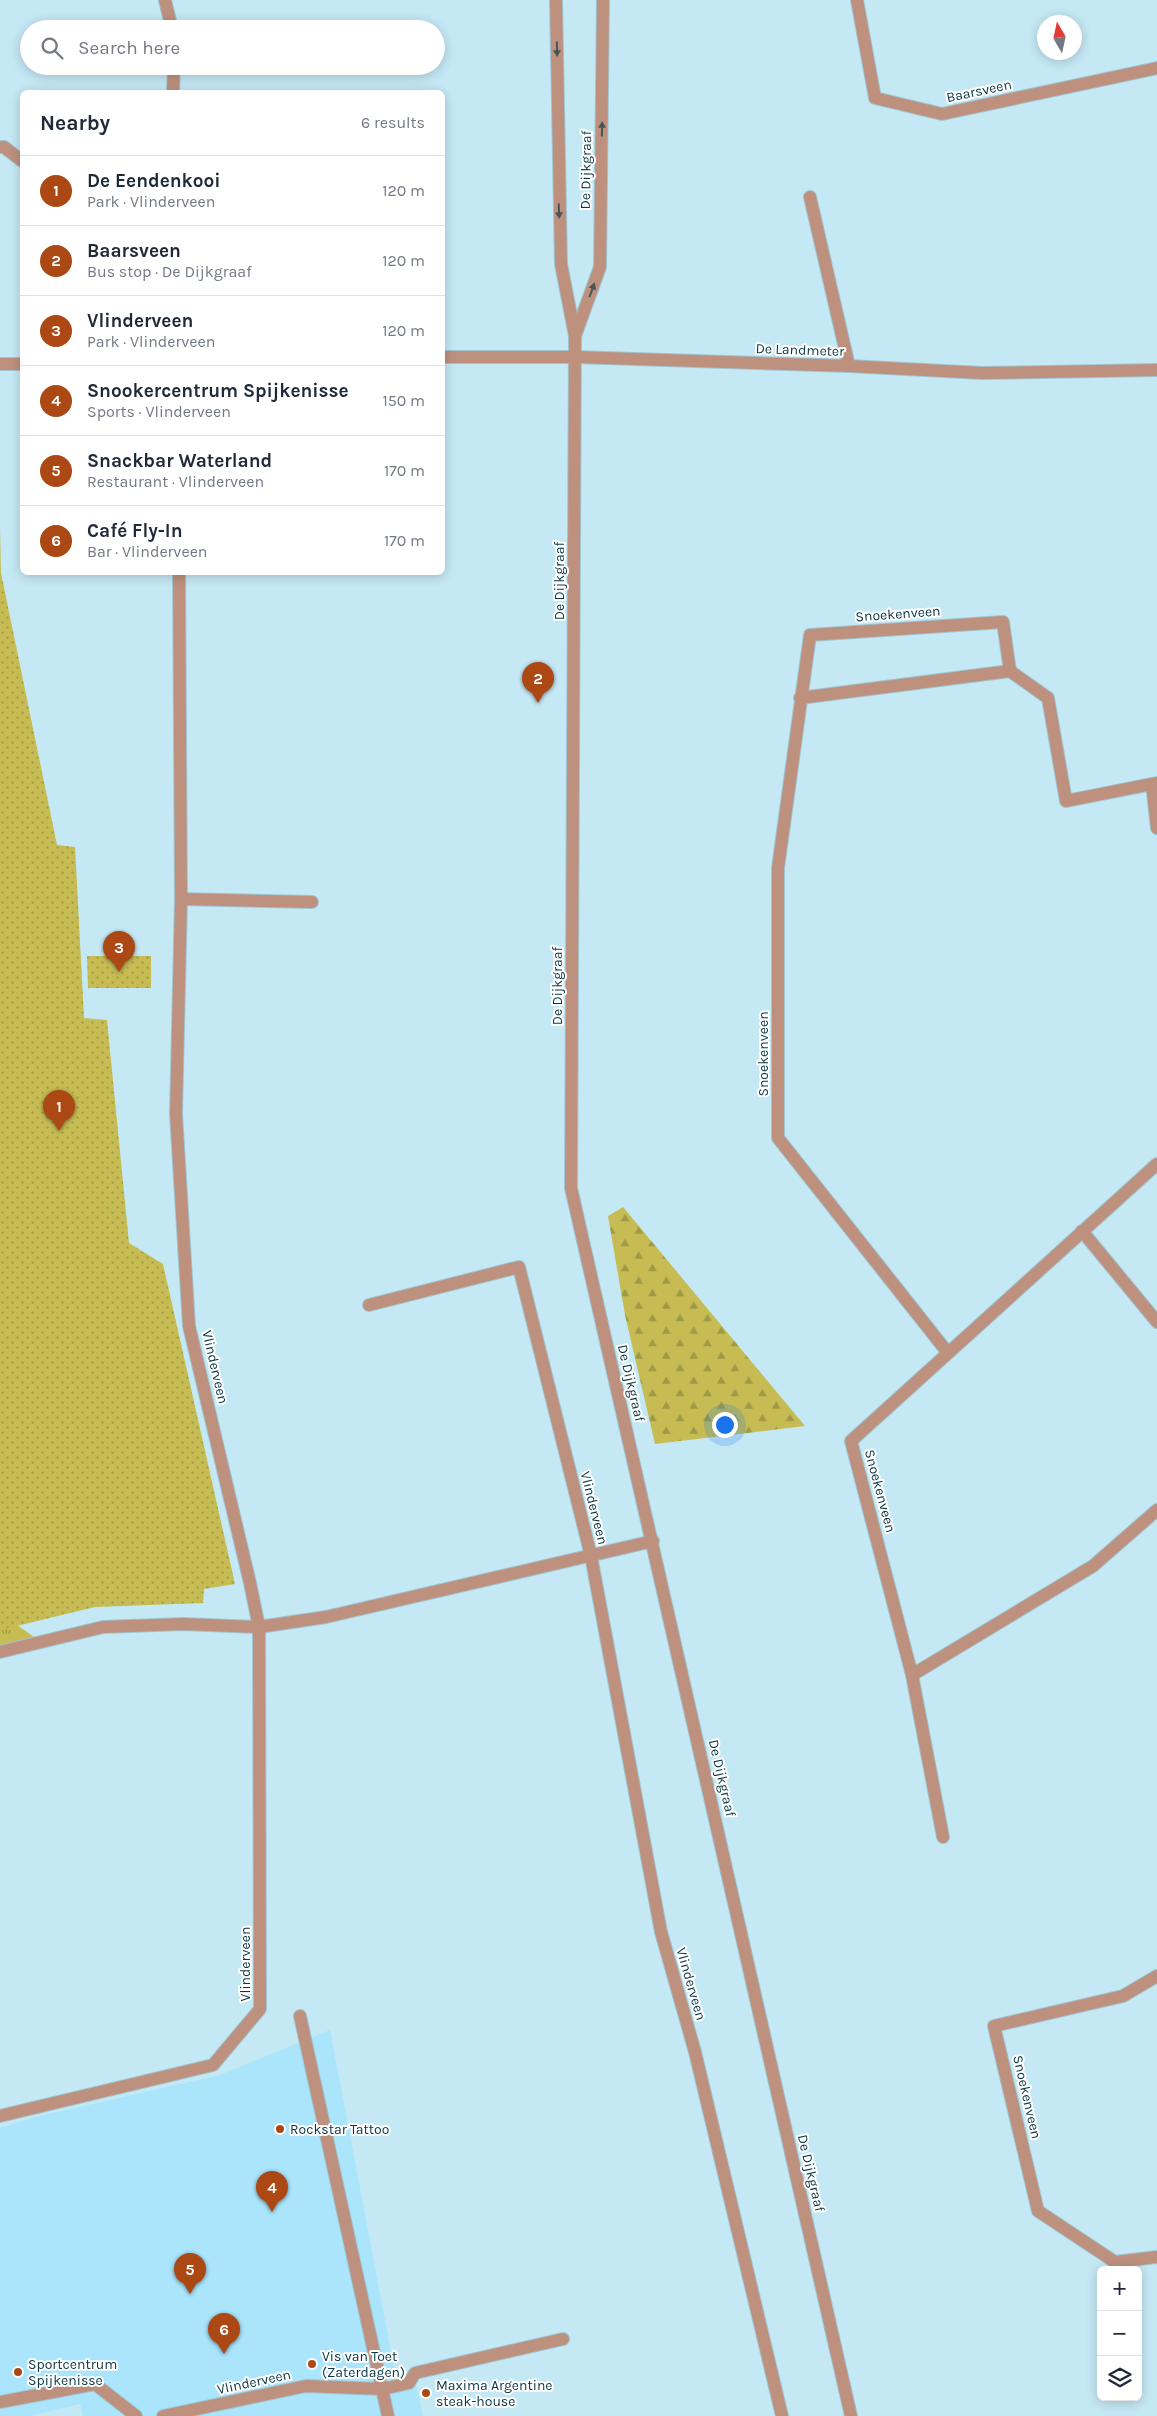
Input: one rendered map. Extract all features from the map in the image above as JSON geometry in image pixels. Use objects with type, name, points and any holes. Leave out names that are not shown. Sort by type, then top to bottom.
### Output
[{"type":"street","points":[[165,0],[170,20]]},
{"type":"street","name":"De Dijkgraaf","points":[[556,0],[561,264],[575,336],[571,1188],[851,2416]]},
{"type":"street","name":"De Dijkgraaf","points":[[575,336],[600,267],[603,0]]},
{"type":"street","name":"Baarsveen","points":[[856,0],[875,98],[942,114],[1157,68]]},
{"type":"street","points":[[173,90],[174,75]]},
{"type":"street","points":[[0,147],[4,147],[20,159]]},
{"type":"street","points":[[810,197],[849,366]]},
{"type":"street","name":"De Landmeter","points":[[445,357],[575,357],[849,366],[982,373],[1157,370]]},
{"type":"street","points":[[0,364],[20,364]]},
{"type":"street","name":"Vlinderveen","points":[[0,2116],[213,2065],[260,2009],[259,1627],[190,1326],[176,1114],[181,900],[179,575]]},
{"type":"street","name":"Snoekenveen","points":[[948,1353],[778,1138],[778,868],[810,635],[1003,622],[1010,671]]},
{"type":"street","points":[[800,698],[1010,671],[1048,698],[1066,802],[1155,784],[1157,828]]},
{"type":"street","points":[[181,900],[312,902]]},
{"type":"street","name":"Snoekenveen","points":[[943,1837],[912,1675],[851,1440],[1157,1164]]},
{"type":"street","points":[[1082,1231],[1157,1322]]},
{"type":"street","name":"Vlinderveen","points":[[369,1305],[519,1267],[591,1556],[661,1932],[695,2052],[782,2416]]},
{"type":"street","points":[[912,1675],[1093,1566],[1157,1510]]},
{"type":"street","name":"Vlinderveen","points":[[0,1652],[103,1627],[183,1624],[259,1627],[326,1617],[653,1541]]},
{"type":"street","name":"Snoekenveen","points":[[1157,1976],[1123,1996],[994,2026],[1038,2212],[1115,2262],[1157,2257]]},
{"type":"street","points":[[300,2016],[388,2416]]},
{"type":"street","name":"Vlinderveen","points":[[163,2416],[306,2386],[383,2388],[409,2383],[415,2373],[563,2338]]},
{"type":"street","points":[[0,2402],[95,2384],[136,2416]]},
{"type":"shaded area","points":[[330,2030],[396,2378],[415,2381],[423,2416],[83,2416],[80,2404],[28,2416],[0,2416],[0,2128],[31,2118],[220,2075]]},
{"type":"green space","points":[[0,526],[1,573],[57,845],[75,847],[84,1018],[107,1020],[129,1243],[163,1264],[235,1584],[204,1589],[203,1603],[95,1607],[0,1630]]},
{"type":"green space","points":[[87,956],[151,956],[151,988],[88,988]]},
{"type":"green space","points":[[623,1207],[805,1426],[655,1444],[625,1315],[608,1216]]},
{"type":"green space","points":[[0,1613],[40,1641],[0,1646]]},
{"type":"place","name":"Baarsveen","points":[[538,703]]},
{"type":"place","name":"Vlinderveen","points":[[119,972]]},
{"type":"place","name":"De Eendenkooi","points":[[59,1131]]},
{"type":"place","name":"Rockstar Tattoo","points":[[280,2129]]},
{"type":"place","name":"Snookercentrum Spijkenisse","points":[[272,2212]]},
{"type":"place","name":"Snackbar Waterland","points":[[190,2294]]},
{"type":"place","name":"Café Fly-In","points":[[224,2354]]},
{"type":"place","name":"Vis van Toet (Zaterdagen)","points":[[312,2364]]},
{"type":"place","name":"Sportcentrum Spijkenisse","points":[[18,2372]]},
{"type":"place","name":"Maxima Argentine steak-house","points":[[426,2393]]}]
